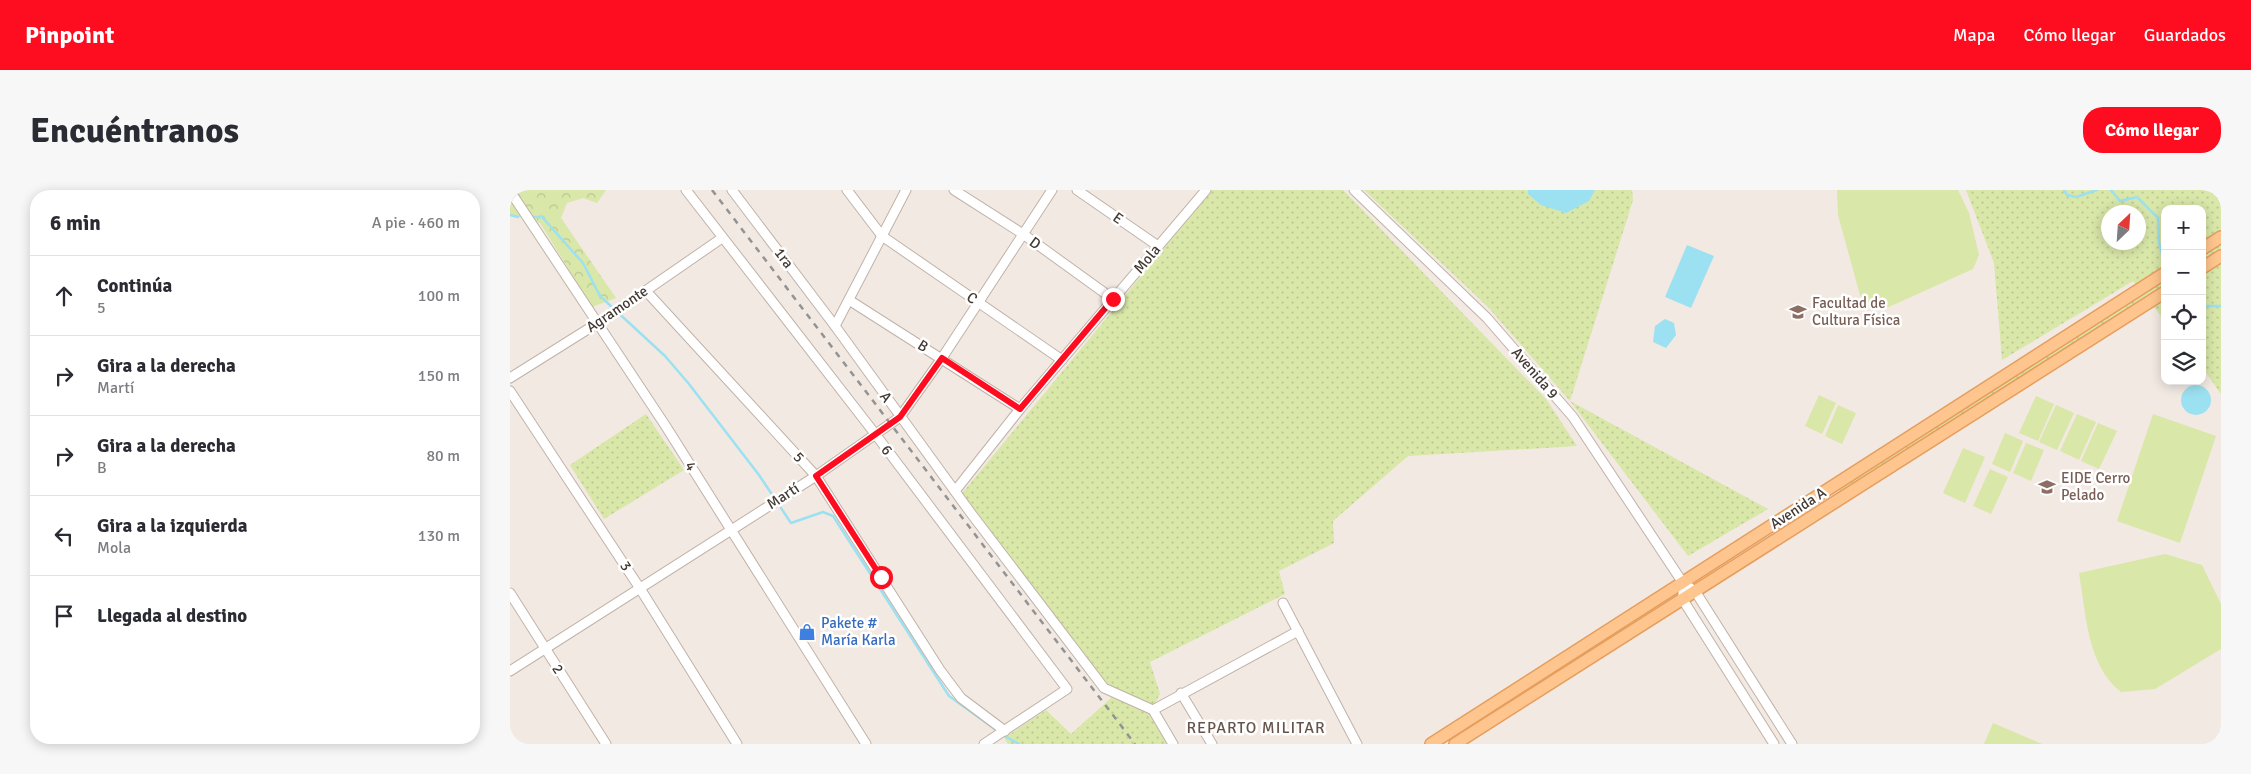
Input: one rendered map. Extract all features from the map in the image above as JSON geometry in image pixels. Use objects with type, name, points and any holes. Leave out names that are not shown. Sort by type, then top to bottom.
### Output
[{"type":"main road","points":[[2206,246],[2221,237]]},
{"type":"main road","points":[[2206,265],[2221,256]]},
{"type":"main road","name":"Avenida A","points":[[1431,744],[2161,276]]},
{"type":"main road","name":"Avenida A","points":[[1455,744],[2161,295]]},
{"type":"main road","points":[[1811,500],[1828,506]]},
{"type":"street","name":"6","points":[[686,190],[876,435],[1067,689],[1002,733]]},
{"type":"street","name":"1ra","points":[[732,190],[835,326]]},
{"type":"street","name":"C","points":[[847,190],[882,236],[1062,360]]},
{"type":"street","points":[[835,326],[906,190]]},
{"type":"street","name":"Martí","points":[[510,671],[641,590],[816,476],[900,417],[942,358],[977,301],[1052,190]]},
{"type":"street","name":"E","points":[[1077,190],[1158,246]]},
{"type":"street","name":"Mola","points":[[955,491],[1020,409],[1204,190]]},
{"type":"street","name":"Avenida 9","points":[[1354,190],[1487,318],[1572,417],[1683,583],[1695,591],[1792,744]]},
{"type":"street","name":"4","points":[[510,191],[596,324],[665,425],[866,744]]},
{"type":"street","name":"D","points":[[959,191],[1023,234],[1113,299]]},
{"type":"street","name":"Agramonte","points":[[510,378],[612,314],[722,238]]},
{"type":"street","name":"5","points":[[646,291],[816,476],[940,670],[961,698],[1002,733]]},
{"type":"street","name":"B","points":[[850,300],[1020,409]]},
{"type":"street","name":"A","points":[[835,326],[900,417],[1104,688],[1153,710]]},
{"type":"street","name":"3","points":[[510,390],[641,590],[738,744]]},
{"type":"street","points":[[1683,583],[1683,600],[1774,744]]},
{"type":"street","name":"2","points":[[510,593],[606,744]]},
{"type":"street","points":[[1283,603],[1357,744]]},
{"type":"street","points":[[1173,744],[1153,710],[1181,693],[1298,631]]},
{"type":"street","points":[[1181,693],[1212,744]]},
{"type":"street","points":[[984,744],[1002,733]]},
{"type":"green space","points":[[510,190],[606,190],[597,203],[583,198],[567,203],[561,218],[616,298],[592,307],[540,223],[510,214]]},
{"type":"green space","points":[[1212,190],[1343,190],[1546,399],[1577,446],[1408,456],[1333,521],[1334,543],[1279,571],[1285,594],[1150,662],[1160,694],[1149,714],[1167,744],[1008,744],[1004,738],[1046,710],[1071,734],[1111,698],[959,497]]},
{"type":"green space","points":[[1364,190],[1632,190],[1633,200],[1570,401],[1488,307]]},
{"type":"green space","points":[[1837,190],[1958,190],[1969,213],[1979,255],[1973,269],[1882,310],[1868,306],[1860,295],[1838,215]]},
{"type":"green space","points":[[1966,190],[2221,190],[2221,394],[2206,373],[2206,205],[2161,205],[2161,316],[2146,297],[1841,492],[1839,490],[2144,294],[2133,281],[2002,360],[1994,263]]},
{"type":"green space","points":[[1819,395],[1836,403],[1822,434],[1805,426]]},
{"type":"green space","points":[[2036,396],[2054,404],[2038,441],[2019,433]]},
{"type":"green space","points":[[1570,401],[1768,509],[1688,556]]},
{"type":"green space","points":[[1838,405],[1856,413],[1842,444],[1825,436]]},
{"type":"green space","points":[[2056,405],[2074,413],[2057,450],[2039,442]]},
{"type":"green space","points":[[646,414],[684,470],[604,519],[570,465]]},
{"type":"green space","points":[[2077,414],[2096,422],[2079,460],[2060,451]]},
{"type":"green space","points":[[2153,414],[2216,436],[2180,543],[2117,521]]},
{"type":"green space","points":[[2098,423],[2117,431],[2099,469],[2081,461]]},
{"type":"green space","points":[[2005,433],[2023,441],[2010,472],[1992,464]]},
{"type":"green space","points":[[2026,443],[2044,450],[2031,481],[2013,473]]},
{"type":"green space","points":[[1963,448],[1985,457],[1965,503],[1943,493]]},
{"type":"green space","points":[[1990,469],[2008,477],[1991,514],[1973,506]]},
{"type":"green space","points":[[2165,554],[2202,565],[2221,604],[2221,649],[2155,689],[2121,692],[2101,668],[2095,653],[2086,621],[2079,573]]},
{"type":"green space","points":[[1993,723],[2042,744],[1984,744]]},
{"type":"water","points":[[1528,190],[1595,190],[1589,201],[1566,213],[1541,205],[1528,194]]},
{"type":"water","points":[[1687,245],[1714,256],[1691,308],[1665,297]]},
{"type":"water","points":[[1665,319],[1674,323],[1676,335],[1666,348],[1653,342],[1655,326]]},
{"type":"water","points":[[2190,386],[2202,386],[2210,394],[2210,406],[2202,414],[2190,414],[2182,406],[2182,394]]},
{"type":"waterway","points":[[2064,190],[2067,195],[2076,197],[2097,190]]},
{"type":"waterway","points":[[2111,190],[2120,201],[2137,197],[2158,218],[2161,250]]},
{"type":"waterway","points":[[510,215],[518,217]]},
{"type":"waterway","points":[[532,217],[542,217],[583,263],[600,296],[665,356],[689,384],[759,475],[791,523],[823,512],[833,516],[949,696],[999,732]]},
{"type":"waterway","points":[[2206,306],[2221,306]]},
{"type":"waterway","points":[[1003,735],[1019,744]]},
{"type":"railway","points":[[712,190],[1135,744]]},
{"type":"place","name":"Facultad de Cultura Física","points":[[1798,312]]},
{"type":"place","name":"EIDE Cerro Pelado","points":[[2047,487]]},
{"type":"place","name":"Pakete # María Karla","points":[[807,632]]},
{"type":"district","name":"REPARTO MILITAR","points":[[1256,727]]},
{"type":"route","points":[[881,577],[816,476],[900,417],[942,358],[1020,409],[1113,299]]}]
